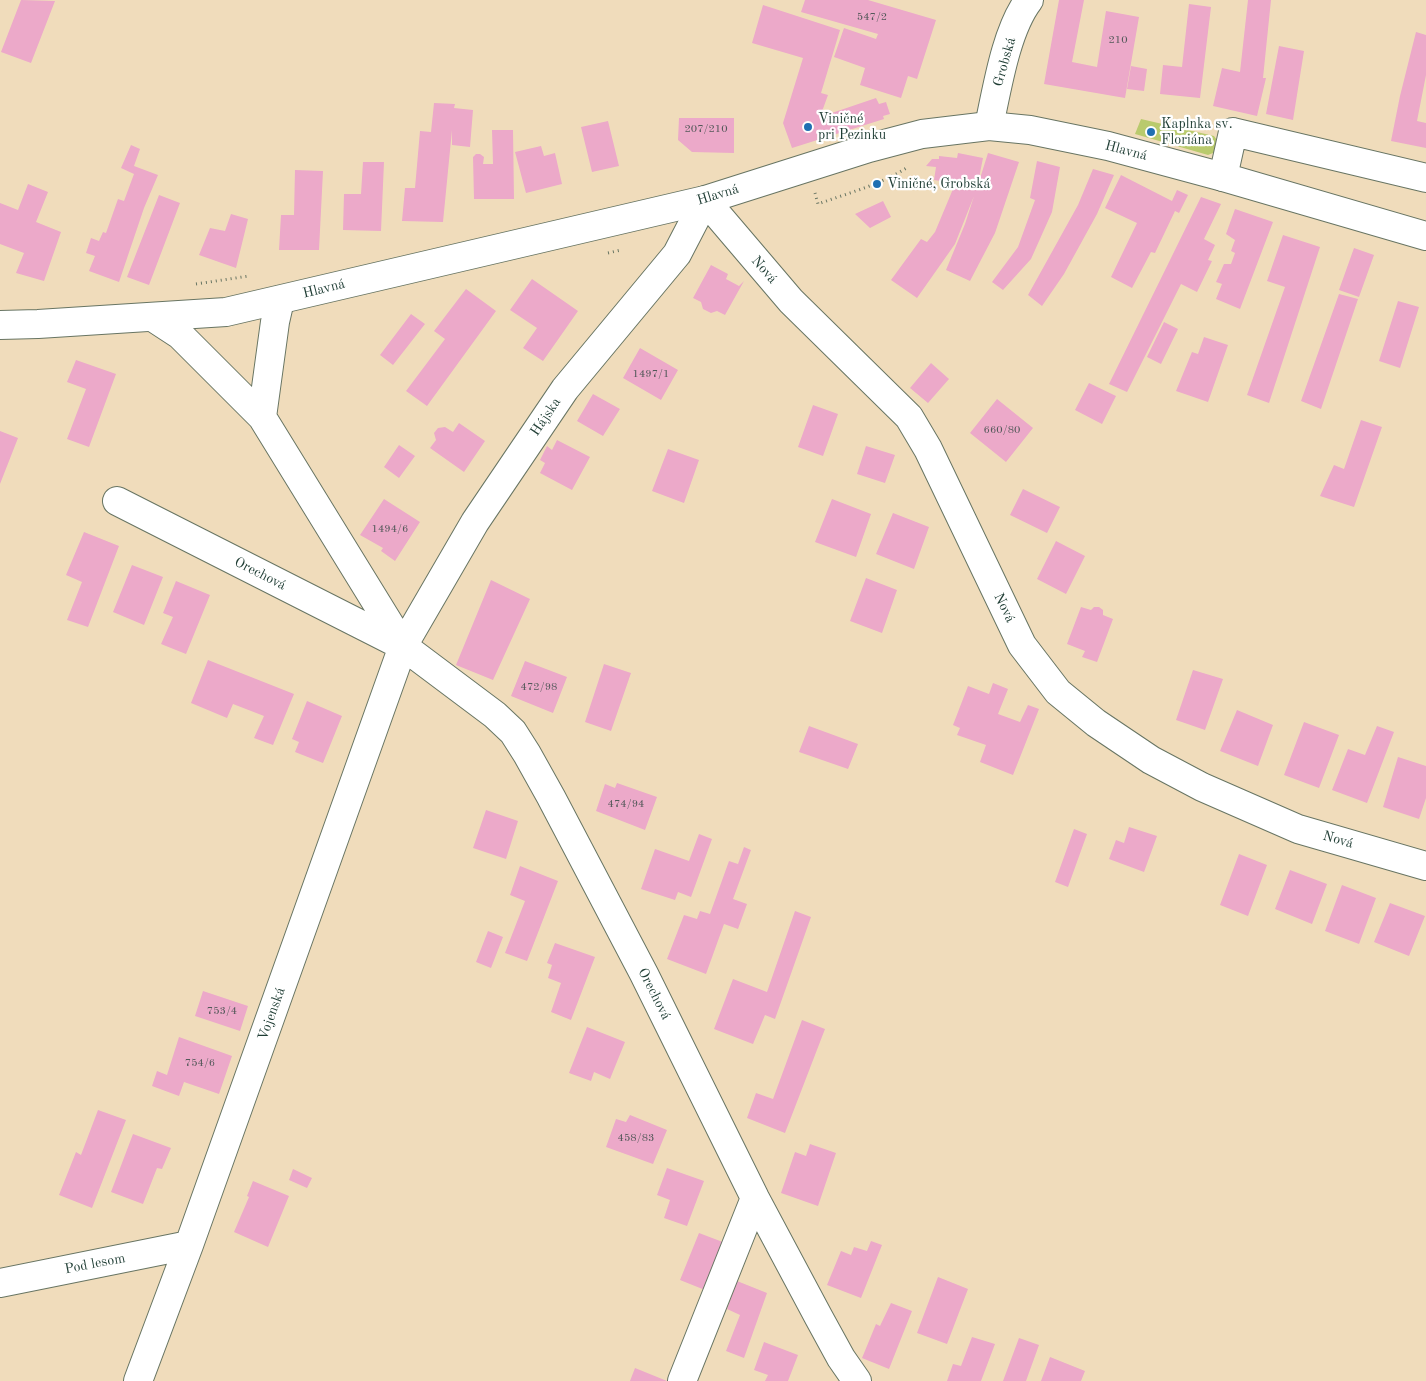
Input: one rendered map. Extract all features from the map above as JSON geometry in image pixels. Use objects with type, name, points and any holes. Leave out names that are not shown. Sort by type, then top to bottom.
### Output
[{"type":"street","name":"Grobská","points":[[990,126],[997,88],[1009,44],[1015,26],[1029,0]]},
{"type":"street","name":"Hlavná","points":[[0,325],[154,318],[226,312],[705,200],[869,148],[922,134],[990,126],[1030,130],[1108,146],[1426,236]]},
{"type":"street","points":[[1223,177],[1233,132],[1426,178]]},
{"type":"street","name":"Hájska","points":[[403,646],[475,522],[565,388],[677,254],[705,200]]},
{"type":"street","name":"Nová","points":[[705,200],[791,301],[909,417],[928,449],[1022,645],[1058,692],[1096,723],[1151,760],[1202,787],[1298,829],[1426,866]]},
{"type":"street","points":[[262,417],[275,322],[280,300]]},
{"type":"street","name":"Orechová","points":[[154,318],[180,335],[262,417],[403,646]]},
{"type":"street","name":"Orechová","points":[[117,501],[403,646],[495,715],[513,732],[527,754],[644,974],[755,1198],[841,1358],[857,1381]]},
{"type":"street","name":"Vojenská","points":[[138,1381],[189,1245],[403,646]]},
{"type":"street","points":[[682,1381],[755,1198]]},
{"type":"street","name":"Pod lesom","points":[[0,1282],[189,1245]]},
{"type":"path","points":[[807,168],[818,204],[893,177],[915,163]]},
{"type":"path","points":[[605,254],[622,249]]},
{"type":"path","points":[[192,285],[251,276]]},
{"type":"green space","points":[[1141,119],[1214,136],[1219,143],[1219,150],[1208,155],[1135,134]]},
{"type":"building","points":[[21,0],[55,1],[31,63],[1,52]]},
{"type":"building","points":[[805,0],[868,0],[936,20],[917,79],[908,76],[901,98],[860,85],[865,68],[834,57],[844,28],[876,39],[878,34],[801,12]]},
{"type":"building","points":[[1059,0],[1084,0],[1072,62],[1097,67],[1106,11],[1139,17],[1125,98],[1044,84]]},
{"type":"building","points":[[1248,0],[1271,0],[1263,78],[1266,78],[1257,116],[1213,106],[1222,68],[1240,72]]},
{"type":"building","points":[[1189,4],[1211,7],[1200,98],[1160,94],[1163,65],[1182,67]]},
{"type":"building","points":[[763,5],[840,30],[821,93],[828,95],[820,117],[876,98],[879,104],[886,102],[890,114],[883,116],[884,119],[792,148],[783,123],[803,58],[752,43]]},
{"type":"building","points":[[1416,32],[1426,35],[1426,75],[1417,121],[1426,123],[1426,148],[1391,141]]},
{"type":"building","points":[[1279,46],[1304,51],[1293,120],[1266,114]]},
{"type":"building","points":[[1131,66],[1147,69],[1144,91],[1127,89]]},
{"type":"building","points":[[434,103],[455,104],[454,108],[473,110],[470,147],[452,145],[452,130],[443,222],[402,221],[405,188],[415,188],[420,131],[431,132]]},
{"type":"building","points":[[679,118],[734,118],[734,153],[692,152],[678,140]]},
{"type":"building","points":[[608,121],[619,166],[592,172],[581,127]]},
{"type":"building","points":[[492,130],[513,130],[514,199],[474,199],[473,157],[476,154],[480,154],[484,157],[483,164],[493,164]]},
{"type":"building","points":[[131,145],[140,149],[134,166],[158,175],[144,208],[119,282],[89,271],[95,256],[86,253],[91,238],[99,241],[103,232],[106,233],[118,199],[124,201],[134,174],[121,168]]},
{"type":"building","points":[[541,146],[544,156],[555,153],[562,184],[526,193],[515,152]]},
{"type":"building","points":[[958,153],[983,158],[977,188],[988,153],[1019,162],[995,233],[970,281],[946,270],[974,196],[955,244],[917,298],[891,280],[921,239],[927,242],[935,232],[953,189],[953,183],[934,180],[936,167],[926,166],[932,159],[939,159],[939,156],[957,158]]},
{"type":"building","points":[[1037,161],[1060,167],[1052,212],[1031,259],[1003,290],[992,282],[1018,247],[1035,200],[1030,198]]},
{"type":"building","points":[[363,162],[384,162],[381,231],[343,230],[344,194],[361,194]]},
{"type":"building","points":[[1093,169],[1114,175],[1097,214],[1064,274],[1042,306],[1028,295],[1078,205]]},
{"type":"building","points":[[295,170],[323,171],[319,250],[279,250],[281,215],[294,215]]},
{"type":"building","points":[[1121,175],[1172,201],[1177,190],[1188,195],[1179,213],[1175,211],[1155,253],[1151,252],[1132,288],[1111,277],[1137,223],[1105,208]]},
{"type":"building","points":[[28,184],[48,192],[36,222],[61,232],[44,281],[16,273],[24,253],[0,244],[0,203],[18,210]]},
{"type":"building","points":[[159,195],[180,203],[149,285],[127,277]]},
{"type":"building","points":[[1201,197],[1221,204],[1204,239],[1215,245],[1208,260],[1212,261],[1197,292],[1181,284],[1127,392],[1109,384]]},
{"type":"building","points":[[883,201],[891,217],[870,228],[855,214]]},
{"type":"building","points":[[1235,209],[1273,222],[1240,309],[1216,299],[1222,284],[1216,282],[1224,264],[1231,264],[1235,253],[1231,251],[1235,240],[1226,234]]},
{"type":"building","points":[[231,214],[248,219],[236,268],[199,255],[210,228],[225,231]]},
{"type":"building","points":[[1283,235],[1320,247],[1269,403],[1247,395],[1285,287],[1267,281]]},
{"type":"building","points":[[1354,248],[1374,255],[1359,297],[1339,290]]},
{"type":"building","points":[[711,265],[728,274],[726,279],[739,286],[744,281],[725,315],[717,311],[711,313],[703,309],[701,302],[693,298]]},
{"type":"building","points":[[532,279],[578,311],[543,361],[523,348],[537,328],[510,310]]},
{"type":"building","points":[[466,289],[496,311],[427,406],[406,391],[445,339],[434,331]]},
{"type":"building","points":[[1339,294],[1358,299],[1321,409],[1301,401]]},
{"type":"building","points":[[1398,301],[1419,307],[1400,368],[1379,361]]},
{"type":"building","points":[[411,314],[425,324],[393,365],[380,355]]},
{"type":"building","points":[[1164,322],[1178,329],[1161,364],[1147,357]]},
{"type":"building","points":[[1204,337],[1228,345],[1208,402],[1176,391],[1192,352],[1198,354]]},
{"type":"building","points":[[640,348],[678,370],[661,400],[623,378]]},
{"type":"building","points":[[76,360],[116,374],[89,447],[67,439],[86,389],[67,382]]},
{"type":"building","points":[[931,363],[949,379],[928,403],[910,388]]},
{"type":"building","points":[[1089,383],[1116,396],[1102,424],[1075,410]]},
{"type":"building","points":[[593,394],[620,409],[603,436],[577,421]]},
{"type":"building","points":[[997,399],[1033,428],[1006,462],[970,433]]},
{"type":"building","points":[[813,405],[838,414],[823,456],[798,447]]},
{"type":"building","points":[[1361,420],[1382,427],[1354,507],[1320,496],[1334,465],[1344,469]]},
{"type":"building","points":[[459,423],[485,441],[464,472],[430,448],[436,440],[434,433],[438,428],[445,427],[453,432]]},
{"type":"building","points":[[0,431],[18,438],[0,484]]},
{"type":"building","points":[[557,440],[590,457],[572,490],[540,473],[545,463],[540,460],[547,446],[552,450]]},
{"type":"building","points":[[399,445],[415,456],[399,478],[384,467]]},
{"type":"building","points":[[866,446],[895,455],[885,483],[857,474]]},
{"type":"building","points":[[668,449],[699,460],[684,503],[652,491]]},
{"type":"building","points":[[1023,489],[1060,507],[1047,533],[1010,515]]},
{"type":"building","points":[[384,499],[420,522],[395,561],[381,551],[383,548],[360,535]]},
{"type":"building","points":[[832,499],[871,514],[856,557],[815,542]]},
{"type":"building","points":[[893,513],[929,527],[914,569],[876,554]]},
{"type":"building","points":[[84,532],[119,546],[88,627],[67,620],[82,582],[66,575]]},
{"type":"building","points":[[1056,541],[1085,556],[1066,594],[1037,579]]},
{"type":"building","points":[[132,565],[163,577],[144,625],[113,612]]},
{"type":"building","points":[[866,578],[897,590],[882,633],[850,621]]},
{"type":"building","points":[[491,580],[530,599],[493,680],[456,665]]},
{"type":"building","points":[[176,581],[210,595],[186,654],[161,644],[173,617],[163,613]]},
{"type":"building","points":[[1081,607],[1091,610],[1094,607],[1099,607],[1103,610],[1103,615],[1113,619],[1097,662],[1082,657],[1085,651],[1067,644]]},
{"type":"building","points":[[208,660],[294,694],[273,745],[254,738],[264,716],[233,704],[227,718],[191,703]]},
{"type":"building","points":[[525,661],[567,677],[553,713],[511,696]]},
{"type":"building","points":[[604,664],[631,673],[611,731],[585,722]]},
{"type":"building","points":[[1193,670],[1223,679],[1205,730],[1176,720]]},
{"type":"building","points":[[993,683],[1008,689],[998,714],[1020,722],[1028,705],[1039,709],[1013,775],[980,762],[986,745],[957,735],[960,728],[953,725],[968,686],[989,694]]},
{"type":"building","points":[[307,701],[342,716],[323,763],[295,752],[299,742],[292,739]]},
{"type":"building","points":[[1237,710],[1273,725],[1258,766],[1220,751]]},
{"type":"building","points":[[1304,722],[1339,735],[1319,788],[1284,775]]},
{"type":"building","points":[[809,726],[858,744],[848,769],[799,752]]},
{"type":"building","points":[[1377,726],[1394,732],[1367,803],[1332,790],[1348,749],[1365,755]]},
{"type":"building","points":[[1398,757],[1426,766],[1426,798],[1419,819],[1383,807]]},
{"type":"building","points":[[617,783],[657,797],[645,830],[596,811],[605,784],[615,788]]},
{"type":"building","points":[[486,810],[518,821],[506,859],[473,848]]},
{"type":"building","points":[[1129,827],[1157,836],[1144,872],[1109,859],[1116,840],[1124,843]]},
{"type":"building","points":[[1074,829],[1087,834],[1068,887],[1055,882]]},
{"type":"building","points":[[699,834],[712,839],[691,897],[678,892],[675,900],[641,889],[655,849],[689,861]]},
{"type":"building","points":[[744,847],[751,850],[733,899],[747,904],[738,929],[724,924],[706,974],[667,959],[684,915],[697,919],[700,911],[710,914],[729,861],[738,864]]},
{"type":"building","points":[[1239,854],[1267,865],[1248,916],[1220,905]]},
{"type":"building","points":[[520,866],[558,881],[527,961],[505,953],[525,901],[510,895]]},
{"type":"building","points":[[1290,870],[1327,884],[1312,924],[1275,909]]},
{"type":"building","points":[[1342,885],[1376,898],[1359,944],[1325,931]]},
{"type":"building","points":[[1390,903],[1425,916],[1409,956],[1374,942]]},
{"type":"building","points":[[795,911],[811,917],[775,1019],[765,1015],[753,1044],[714,1029],[733,979],[767,992]]},
{"type":"building","points":[[488,931],[503,937],[491,968],[476,962]]},
{"type":"building","points":[[555,943],[595,957],[571,1020],[551,1012],[561,983],[548,978],[552,965],[547,963]]},
{"type":"building","points":[[203,991],[248,1006],[240,1031],[195,1016]]},
{"type":"building","points":[[802,1020],[825,1029],[785,1133],[747,1118],[756,1093],[773,1099]]},
{"type":"building","points":[[587,1027],[625,1042],[610,1079],[594,1072],[591,1081],[569,1073]]},
{"type":"building","points":[[179,1037],[232,1056],[219,1094],[184,1082],[179,1096],[152,1086],[157,1071],[167,1075]]},
{"type":"building","points":[[98,1110],[126,1120],[92,1208],[59,1195],[76,1152],[81,1155]]},
{"type":"building","points":[[630,1115],[667,1130],[653,1164],[606,1147],[616,1119],[626,1122]]},
{"type":"building","points":[[133,1134],[171,1148],[162,1169],[157,1168],[143,1204],[111,1192]]},
{"type":"building","points":[[810,1144],[836,1153],[818,1206],[781,1193],[795,1152],[806,1156]]},
{"type":"building","points":[[667,1168],[704,1181],[687,1226],[664,1218],[670,1200],[657,1195]]},
{"type":"building","points":[[293,1169],[312,1178],[307,1188],[289,1180]]},
{"type":"building","points":[[253,1181],[289,1196],[268,1247],[234,1232],[249,1197],[247,1196]]},
{"type":"building","points":[[699,1233],[728,1244],[710,1292],[680,1280]]},
{"type":"building","points":[[871,1241],[882,1245],[861,1298],[827,1285],[841,1251],[851,1255],[854,1247],[867,1251]]},
{"type":"building","points":[[938,1277],[968,1289],[947,1344],[917,1333]]},
{"type":"building","points":[[737,1281],[767,1293],[744,1358],[726,1351],[740,1315],[727,1309]]},
{"type":"building","points":[[891,1303],[912,1311],[889,1369],[862,1358],[876,1324],[880,1326]]},
{"type":"building","points":[[972,1337],[995,1344],[981,1381],[947,1381],[953,1364],[961,1366]]},
{"type":"building","points":[[1019,1338],[1039,1345],[1026,1381],[1003,1381]]},
{"type":"building","points":[[764,1342],[798,1355],[788,1381],[765,1381],[768,1375],[754,1370]]},
{"type":"building","points":[[1050,1357],[1085,1371],[1081,1381],[1041,1381]]},
{"type":"building","points":[[635,1368],[667,1381],[630,1381]]},
{"type":"place","name":"Viničné pri Pezinku","points":[[808,127]]},
{"type":"place","name":"Kaplnka sv. Floriána","points":[[1151,132]]},
{"type":"place","name":"Viničné, Grobská","points":[[877,184]]}]
